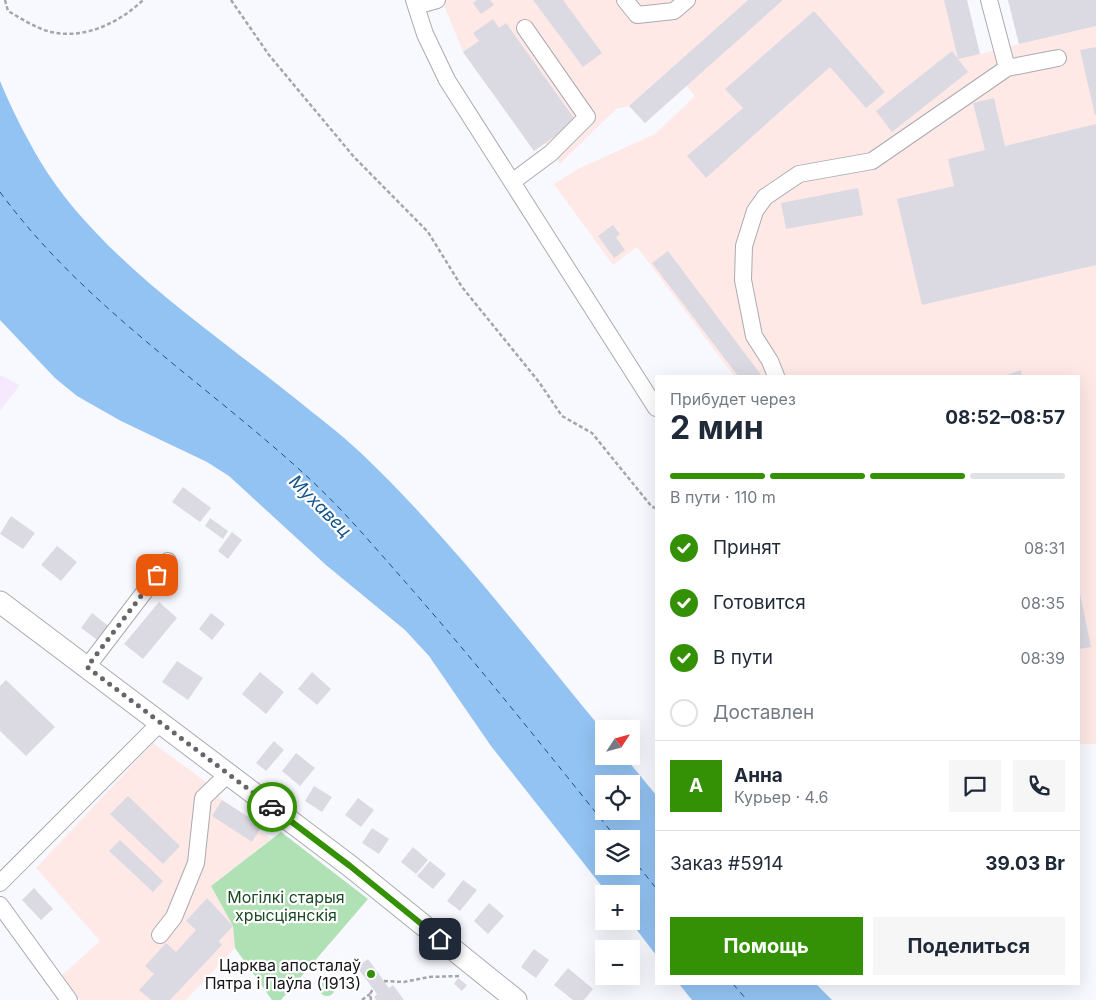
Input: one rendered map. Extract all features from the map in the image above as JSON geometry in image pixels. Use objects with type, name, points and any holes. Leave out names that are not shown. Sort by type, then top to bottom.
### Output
[{"type":"main road","points":[[0,602],[350,866],[508,998]]},
{"type":"street","points":[[437,0],[415,3],[425,34],[446,80],[655,406]]},
{"type":"street","points":[[625,0],[637,15],[674,11],[688,0]]},
{"type":"street","points":[[989,0],[1007,68]]},
{"type":"street","points":[[512,182],[551,153],[587,117],[525,28]]},
{"type":"street","points":[[776,375],[770,361],[754,336],[743,280],[744,246],[755,211],[765,196],[799,174],[872,161],[1007,68],[1058,58]]},
{"type":"street","points":[[87,667],[168,561]]},
{"type":"street","points":[[0,883],[161,722]]},
{"type":"street","points":[[160,935],[174,917],[196,863],[203,798],[228,774]]},
{"type":"street","points":[[0,905],[69,1000]]},
{"type":"path","points":[[5,0],[8,10],[36,27],[72,35],[100,29],[131,12],[143,0]]},
{"type":"path","points":[[231,0],[269,55],[354,157],[428,232],[462,287],[540,382],[562,416],[592,433],[652,507],[655,508]]},
{"type":"path","points":[[384,981],[404,982],[429,977],[460,977],[464,971]]},
{"type":"path","points":[[362,1000],[373,989]]},
{"type":"path","points":[[370,994],[371,1000]]},
{"type":"shaded area","points":[[442,0],[967,0],[980,54],[1019,44],[1008,0],[1096,0],[1096,744],[1080,744],[1080,375],[733,375],[637,247],[613,265],[554,184],[580,168],[655,134],[695,96],[686,86],[645,123],[629,106],[616,109],[560,164],[545,144],[534,151],[463,52]]},
{"type":"shaded area","points":[[0,375],[20,385],[0,411]]},
{"type":"shaded area","points":[[153,743],[206,782],[222,800],[262,826],[259,831],[271,839],[211,886],[233,926],[235,948],[186,1000],[80,1000],[61,976],[100,941],[36,868]]},
{"type":"green space","name":"Могілкі старыя хрысціянскія","points":[[281,832],[368,899],[281,1000],[272,1000],[235,948],[233,926],[211,886]]},
{"type":"green space","points":[[327,980],[335,988],[327,996],[319,988]]},
{"type":"water","name":"Мухавец","points":[[0,81],[18,121],[40,161],[64,196],[92,229],[124,260],[192,319],[338,433],[395,486],[487,589],[595,721],[595,765],[631,765],[640,775],[595,775],[595,820],[640,820],[640,776],[655,794],[655,954],[637,930],[640,930],[640,885],[601,885],[491,746],[429,656],[405,630],[326,565],[229,476],[207,462],[121,421],[77,396],[55,378],[0,320]]},
{"type":"water","points":[[680,985],[817,985],[832,1000],[692,1000]]},
{"type":"building","points":[[477,0],[490,0],[494,5],[481,14],[473,3]]},
{"type":"building","points":[[533,0],[563,0],[602,53],[583,67]]},
{"type":"building","points":[[748,0],[783,0],[645,123],[629,106]]},
{"type":"building","points":[[944,0],[967,0],[980,54],[958,59]]},
{"type":"building","points":[[1008,0],[1096,0],[1096,26],[1019,44]]},
{"type":"building","points":[[814,11],[885,92],[866,108],[830,67],[706,178],[687,156],[743,108],[725,89]]},
{"type":"building","points":[[493,19],[499,28],[506,23],[576,121],[534,151],[463,52],[479,41],[473,33]]},
{"type":"building","points":[[1096,47],[1096,115],[1095,115],[1080,50]]},
{"type":"building","points":[[952,51],[968,72],[892,132],[876,111]]},
{"type":"building","points":[[994,98],[1005,146],[1096,124],[1096,265],[922,305],[897,199],[954,186],[948,159],[985,150],[973,103]]},
{"type":"building","points":[[858,188],[863,215],[786,229],[781,203]]},
{"type":"building","points":[[613,225],[620,234],[616,237],[625,250],[614,258],[598,236]]},
{"type":"building","points":[[668,251],[761,375],[737,375],[652,263]]},
{"type":"building","points":[[1021,370],[1022,375],[1007,375]]},
{"type":"building","points":[[183,487],[211,508],[200,522],[172,502]]},
{"type":"building","points":[[11,516],[35,533],[23,549],[0,534]]},
{"type":"building","points":[[210,518],[228,531],[223,539],[205,526]]},
{"type":"building","points":[[232,532],[242,540],[228,559],[218,551]]},
{"type":"building","points":[[57,546],[77,562],[61,581],[41,565]]},
{"type":"building","points":[[1080,594],[1091,647],[1080,649]]},
{"type":"building","points":[[159,602],[177,618],[143,659],[124,644]]},
{"type":"building","points":[[92,613],[111,628],[100,642],[81,628]]},
{"type":"building","points":[[211,613],[225,624],[212,640],[199,629]]},
{"type":"building","points":[[177,661],[203,678],[188,700],[162,682]]},
{"type":"building","points":[[260,672],[284,692],[266,714],[242,694]]},
{"type":"building","points":[[312,672],[331,689],[317,705],[298,689]]},
{"type":"building","points":[[6,680],[55,727],[26,756],[0,731],[0,686]]},
{"type":"building","points":[[274,741],[284,750],[266,771],[256,763]]},
{"type":"building","points":[[296,753],[315,768],[300,786],[282,771]]},
{"type":"building","points":[[314,786],[332,797],[322,812],[305,801]]},
{"type":"building","points":[[128,796],[180,846],[163,864],[110,814]]},
{"type":"building","points":[[358,798],[374,810],[361,827],[345,815]]},
{"type":"building","points":[[222,800],[262,826],[252,842],[212,816]]},
{"type":"building","points":[[372,828],[389,839],[379,854],[362,843]]},
{"type":"building","points":[[120,840],[163,881],[153,892],[109,851]]},
{"type":"building","points":[[413,847],[428,860],[416,874],[401,862]]},
{"type":"building","points":[[430,861],[446,874],[433,889],[417,876]]},
{"type":"building","points":[[463,880],[477,890],[460,911],[447,901]]},
{"type":"building","points":[[34,888],[53,909],[41,920],[22,900]]},
{"type":"building","points":[[207,898],[233,926],[219,941],[222,945],[170,1000],[151,1000],[139,990],[154,974],[145,966],[166,943],[176,952],[196,930],[186,921]]},
{"type":"building","points":[[489,903],[504,916],[488,934],[474,921]]},
{"type":"building","points":[[534,949],[549,960],[536,978],[521,967]]},
{"type":"building","name":"Царква апосталаў Пятра і Паўла (1913)","points":[[368,959],[389,988],[393,985],[404,1000],[376,1000],[374,997],[377,994],[357,967]]},
{"type":"building","points":[[568,968],[593,989],[584,1000],[573,1000],[554,985]]},
{"type":"building","points":[[458,978],[467,985],[462,991],[454,984]]},
{"type":"ferry route","points":[[0,192],[34,234],[70,273],[149,344],[273,446],[338,507],[435,616],[514,710],[610,830]]},
{"type":"ferry route","points":[[640,868],[655,887]]},
{"type":"ferry route","points":[[734,985],[747,1000]]},
{"type":"way so far","points":[[157,575],[87,667],[272,807]]},
{"type":"place","name":"Царква апосталаў Пятра і Паўла (1913)","points":[[371,974]]},
{"type":"route","points":[[272,807],[350,866],[440,939]]}]
